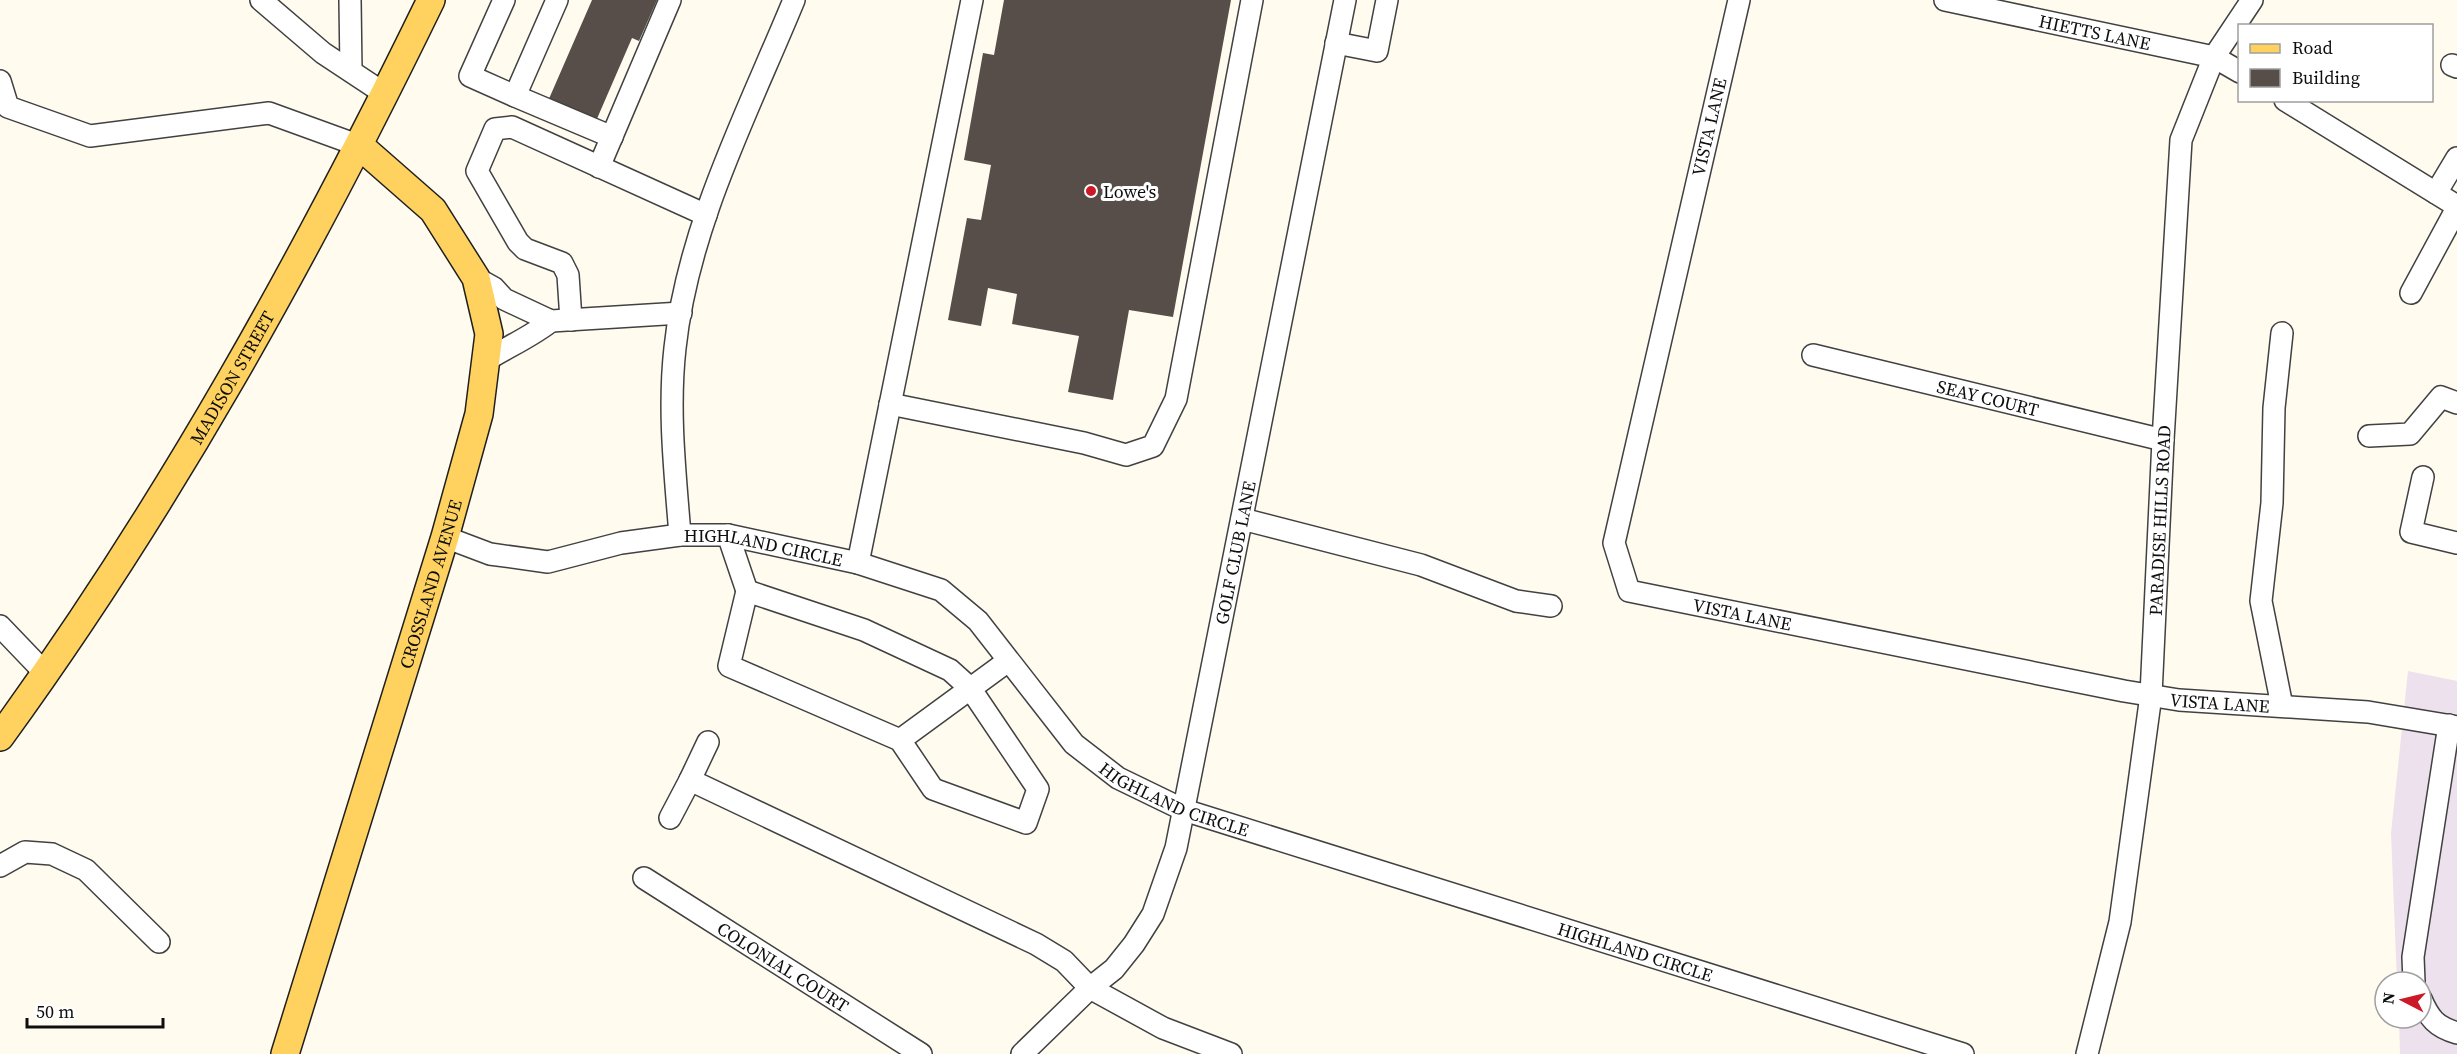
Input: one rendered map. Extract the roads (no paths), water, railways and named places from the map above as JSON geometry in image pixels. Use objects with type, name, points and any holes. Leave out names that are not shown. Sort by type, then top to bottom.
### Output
[{"type":"main road","name":"MADISON STREET","points":[[0,737],[46,674],[178,471],[272,311],[360,147],[431,0]]},
{"type":"main road","name":"CROSSLAND AVENUE","points":[[285,1054],[445,537],[479,414],[489,334],[476,278],[433,210],[360,147]]},
{"type":"street","points":[[261,0],[323,53],[385,94]]},
{"type":"street","points":[[350,0],[351,71]]},
{"type":"street","points":[[504,0],[470,76],[612,137]]},
{"type":"street","points":[[515,96],[557,0]]},
{"type":"street","points":[[599,167],[670,0]]},
{"type":"street","points":[[680,535],[671,406],[675,347],[681,313],[706,215],[794,0]]},
{"type":"street","points":[[858,563],[972,0]]},
{"type":"street","points":[[890,404],[1084,442],[1126,455],[1153,446],[1176,399],[1252,0]]},
{"type":"street","name":"GOLF CLUB LANE","points":[[1022,1054],[1090,988],[1114,969],[1134,945],[1153,914],[1176,848],[1345,0]]},
{"type":"street","points":[[1336,43],[1377,51],[1387,0]]},
{"type":"street","name":"VISTA LANE","points":[[1738,0],[1614,543],[1629,591],[2179,700],[2368,712],[2453,726]]},
{"type":"street","name":"PARADISE HILLS ROAD","points":[[2087,1054],[2103,998],[2120,922],[2151,695],[2181,140],[2214,57],[2252,0]]},
{"type":"street","name":"HIETTS LANE","points":[[1953,1],[2214,57],[2238,71]]},
{"type":"street","points":[[0,81],[8,107],[90,136],[269,113],[360,147]]},
{"type":"street","points":[[2288,102],[2457,207],[2411,293]]},
{"type":"street","points":[[561,320],[568,275],[562,263],[525,249],[518,242],[477,171],[495,129],[505,126],[512,128],[706,215]]},
{"type":"street","points":[[2436,193],[2457,158]]},
{"type":"street","points":[[476,278],[494,288],[504,299],[561,320],[681,313]]},
{"type":"street","points":[[485,361],[514,342],[561,320]]},
{"type":"street","points":[[2282,333],[2274,408],[2272,503],[2261,601],[2282,706]]},
{"type":"street","name":"SEAY COURT","points":[[1814,355],[2163,440]]},
{"type":"street","points":[[2369,436],[2410,434],[2441,397],[2457,403]]},
{"type":"street","points":[[2423,477],[2411,532],[2457,543]]},
{"type":"street","points":[[1242,519],[1421,565],[1516,601],[1551,606]]},
{"type":"street","name":"HIGHLAND CIRCLE","points":[[445,537],[490,554],[548,562],[621,543],[680,535],[728,536],[858,563],[941,590],[978,621],[1074,744],[1118,778],[1184,810],[1963,1054]]},
{"type":"street","points":[[728,536],[747,591],[729,666],[900,740],[933,789],[1026,823],[1038,789],[970,688],[950,670],[864,630],[747,591]]},
{"type":"street","points":[[1,629],[46,674]]},
{"type":"street","points":[[900,740],[1008,661]]},
{"type":"street","points":[[2414,970],[2413,957],[2453,726]]},
{"type":"street","points":[[670,818],[708,742]]},
{"type":"street","points":[[690,780],[1036,944],[1064,961],[1090,988],[1163,1028],[1192,1048],[1231,1054]]},
{"type":"street","points":[[0,866],[25,852],[52,854],[86,870],[159,942]]},
{"type":"street","name":"COLONIAL COURT","points":[[644,878],[921,1054]]},
{"type":"street","points":[[2433,1021],[2447,1030],[2457,1033]]},
{"type":"place","name":"Lowe's","points":[[1091,191]]}]
